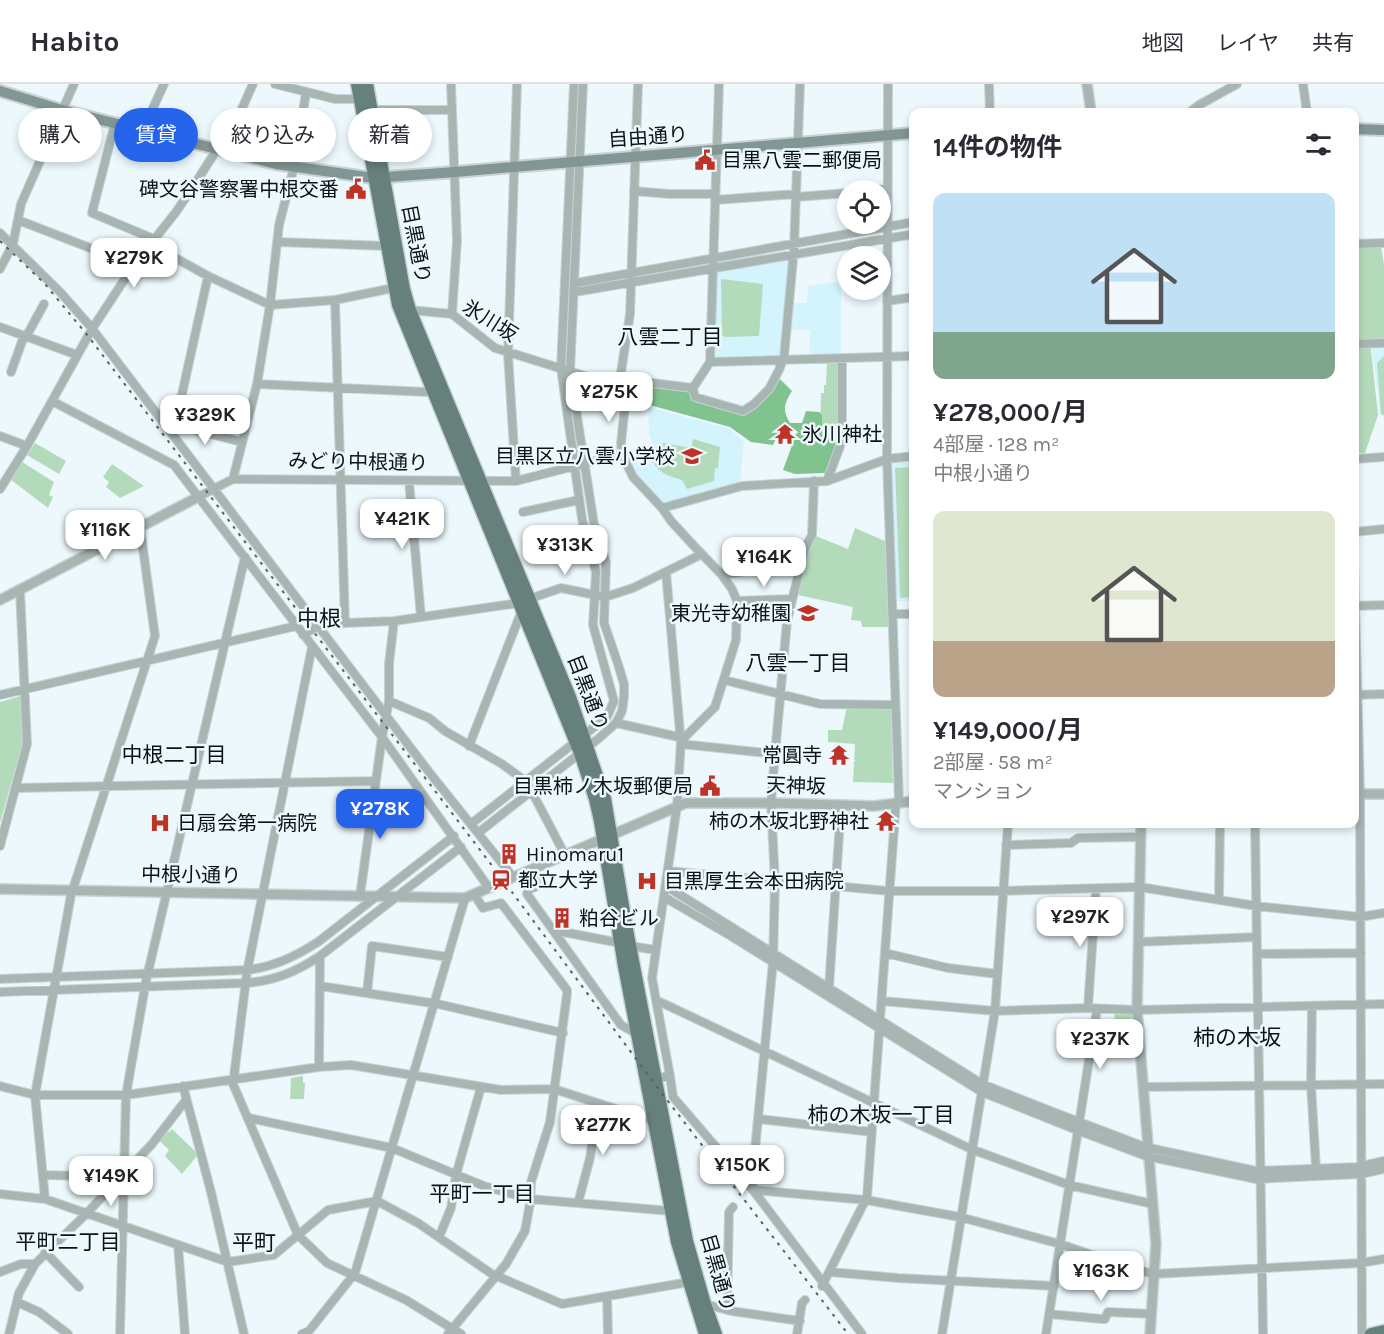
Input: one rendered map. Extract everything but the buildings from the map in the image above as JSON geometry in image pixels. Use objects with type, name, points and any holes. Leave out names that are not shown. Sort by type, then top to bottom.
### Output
[{"type":"main road","name":"目黒通り","points":[[357,84],[410,310],[523,604],[605,799],[607,836],[637,1034],[671,1211],[703,1331]]},
{"type":"main road","name":"目黒通り","points":[[367,84],[371,108]]},
{"type":"main road","name":"自由通り","points":[[0,91],[55,108]]},
{"type":"main road","points":[[1359,129],[1384,130]]},
{"type":"main road","name":"自由通り","points":[[273,162],[294,167],[378,177],[909,133]]},
{"type":"main road","name":"目黒通り","points":[[376,162],[386,246],[398,305],[432,390],[475,482]]},
{"type":"main road","name":"目黒通り","points":[[625,945],[639,994],[687,1240],[716,1334]]},
{"type":"main road","points":[[1371,1334],[1384,1331]]},
{"type":"street","points":[[63,108],[74,84]]},
{"type":"street","points":[[153,108],[164,84]]},
{"type":"street","points":[[242,108],[253,84]]},
{"type":"street","points":[[275,84],[335,99],[359,99]]},
{"type":"street","points":[[451,84],[457,241],[452,314]]},
{"type":"street","points":[[516,481],[508,354],[517,84]]},
{"type":"street","points":[[474,828],[524,780],[616,723],[622,711],[624,684],[604,623],[606,562],[594,524],[570,372],[575,288],[574,84]]},
{"type":"street","points":[[474,828],[531,790],[582,744],[608,717],[614,701],[593,625],[596,572],[582,519],[561,368],[584,84]]},
{"type":"street","points":[[638,84],[630,314],[620,383],[625,406],[622,454],[633,477],[722,575],[737,601],[736,640],[715,707],[680,741]]},
{"type":"street","points":[[719,84],[710,362],[693,388],[695,397],[744,411],[769,389],[783,360],[794,254],[800,84]]},
{"type":"street","points":[[887,180],[888,84]]},
{"type":"street","points":[[989,84],[990,108]]},
{"type":"street","points":[[1087,84],[1090,108]]},
{"type":"street","points":[[1195,108],[1237,84]]},
{"type":"street","points":[[1303,84],[1306,108]]},
{"type":"street","points":[[234,478],[256,384],[270,305],[279,225],[294,167],[306,93]]},
{"type":"street","points":[[432,110],[452,110]]},
{"type":"street","points":[[114,127],[92,213],[152,242],[208,276],[270,305],[335,300],[393,288]]},
{"type":"street","points":[[0,489],[27,446],[92,329],[134,265],[176,212],[210,161]]},
{"type":"street","points":[[1,265],[13,244],[21,204],[39,162]]},
{"type":"street","points":[[634,191],[715,197],[837,193]]},
{"type":"street","points":[[18,220],[134,265]]},
{"type":"street","points":[[891,226],[909,223]]},
{"type":"street","points":[[0,233],[60,292],[92,329],[173,435],[210,490],[513,877]]},
{"type":"street","points":[[632,278],[712,259],[849,234]]},
{"type":"street","points":[[823,1285],[866,1200],[889,891],[898,802],[887,459],[887,234]]},
{"type":"street","points":[[575,288],[712,268],[909,235]]},
{"type":"street","points":[[278,242],[386,246]]},
{"type":"street","points":[[1359,244],[1384,243]]},
{"type":"street","points":[[173,435],[208,276]]},
{"type":"street","points":[[887,301],[909,298]]},
{"type":"street","points":[[335,300],[345,623]]},
{"type":"street","points":[[11,372],[25,336],[44,304]]},
{"type":"street","name":"氷川坂","points":[[410,310],[452,314],[495,348],[570,372],[620,383],[693,388]]},
{"type":"street","points":[[0,327],[77,355]]},
{"type":"street","points":[[1359,344],[1384,343]]},
{"type":"street","points":[[710,362],[909,356]]},
{"type":"street","points":[[827,481],[842,441],[842,358]]},
{"type":"street","points":[[256,384],[426,393],[432,390]]},
{"type":"street","points":[[52,401],[174,465],[382,737],[489,888]]},
{"type":"street","points":[[175,425],[242,442]]},
{"type":"street","points":[[0,436],[27,446]]},
{"type":"street","name":"みどり中根通り","points":[[198,497],[234,478],[516,481],[622,454]]},
{"type":"street","points":[[662,508],[742,486],[827,481],[887,459],[909,457]]},
{"type":"street","points":[[1359,459],[1384,457]]},
{"type":"street","points":[[409,481],[421,617]]},
{"type":"street","points":[[753,1190],[773,962],[775,882],[771,803],[780,694],[792,599],[805,548],[812,536],[814,481]]},
{"type":"street","points":[[0,600],[198,497]]},
{"type":"street","points":[[523,512],[579,500]]},
{"type":"street","points":[[45,1199],[34,1095],[71,891],[155,636],[140,527]]},
{"type":"street","points":[[1359,532],[1384,529]]},
{"type":"street","points":[[303,635],[316,625],[394,621],[523,604],[561,588],[605,597],[633,588],[702,554]]},
{"type":"street","points":[[120,1334],[122,1176],[126,1095],[146,981],[223,643],[245,558]]},
{"type":"street","points":[[722,575],[802,561]]},
{"type":"street","points":[[666,572],[680,741],[677,806],[652,978],[674,1097],[753,1190],[862,1334]]},
{"type":"street","points":[[0,846],[27,744],[20,590]]},
{"type":"street","points":[[737,601],[792,599]]},
{"type":"street","points":[[469,746],[523,604]]},
{"type":"street","points":[[1359,606],[1384,605]]},
{"type":"street","points":[[892,614],[909,614]]},
{"type":"street","points":[[360,896],[389,701],[389,664],[394,621]]},
{"type":"street","points":[[0,695],[296,626]]},
{"type":"street","points":[[312,647],[247,971],[232,1079],[298,1235],[327,1263],[406,1300],[450,1331],[461,1334]]},
{"type":"street","points":[[724,680],[820,704],[896,705]]},
{"type":"street","points":[[1359,695],[1384,694]]},
{"type":"street","points":[[389,701],[429,718],[445,731],[502,764],[524,780],[565,855]]},
{"type":"street","points":[[616,723],[680,741],[775,754]]},
{"type":"street","points":[[15,788],[376,780]]},
{"type":"street","points":[[1359,794],[1384,794]]},
{"type":"street","name":"天神坂","points":[[607,836],[688,802],[878,806],[909,801]]},
{"type":"street","points":[[829,988],[841,805]]},
{"type":"street","points":[[942,1334],[994,1011],[1008,828]]},
{"type":"street","points":[[1142,828],[1137,1010],[1156,1244],[1150,1334]]},
{"type":"street","points":[[1219,899],[1220,828]]},
{"type":"street","points":[[1255,828],[1258,1006],[1264,1085],[1261,1175],[1263,1334]]},
{"type":"street","points":[[1358,828],[1362,1334]]},
{"type":"street","points":[[395,897],[470,896],[607,836]]},
{"type":"street","points":[[1006,845],[1071,843],[1078,838],[1141,837]]},
{"type":"street","points":[[0,979],[55,984],[146,981],[263,968],[297,956],[457,842]]},
{"type":"street","points":[[0,992],[55,984],[146,981],[263,982],[282,977],[304,967],[320,956],[395,897],[457,842]]},
{"type":"street","points":[[528,871],[533,874],[537,886],[528,890],[527,894],[621,1025],[637,1034]]},
{"type":"street","points":[[668,871],[889,891],[1002,891],[1140,887],[1256,906],[1360,917],[1384,913]]},
{"type":"street","points":[[666,886],[881,1020],[982,1088]]},
{"type":"street","name":"中根小通り","points":[[0,889],[395,897]]},
{"type":"street","points":[[1046,1334],[1078,1126],[1093,1009],[1096,889]]},
{"type":"street","points":[[306,1334],[354,1276],[448,957],[470,896]]},
{"type":"street","points":[[450,1331],[506,1264],[525,1231],[531,1182],[550,1122],[567,990],[501,903],[483,908],[470,896]]},
{"type":"street","points":[[664,897],[880,1029],[982,1088],[1078,1126],[1149,1152],[1261,1175],[1384,1169]]},
{"type":"street","points":[[553,930],[656,950]]},
{"type":"street","points":[[1138,942],[1257,937]]},
{"type":"street","points":[[367,993],[372,946],[448,957]]},
{"type":"street","points":[[885,953],[948,968],[997,974]]},
{"type":"street","points":[[1257,954],[1360,953]]},
{"type":"street","points":[[319,1067],[320,956]]},
{"type":"street","points":[[320,986],[434,1003],[562,1033]]},
{"type":"street","points":[[639,994],[656,996],[764,1052],[971,1149],[1069,1185],[1153,1204]]},
{"type":"street","points":[[882,1001],[994,1011],[1384,1004]]},
{"type":"street","points":[[1312,1006],[1311,1085],[1316,1168]]},
{"type":"street","points":[[0,1086],[34,1095],[126,1095],[319,1067],[351,1065],[501,1090],[554,1089],[647,1119],[654,1118]]},
{"type":"street","points":[[656,1078],[670,1076]]},
{"type":"street","points":[[1144,1087],[1384,1084]]},
{"type":"street","points":[[183,1086],[244,1334]]},
{"type":"street","points":[[439,1237],[451,1208],[456,1175],[481,1087]]},
{"type":"street","points":[[9,1334],[16,1302],[35,1264],[152,1144],[186,1100]]},
{"type":"street","points":[[578,1203],[590,1158],[598,1104]]},
{"type":"street","points":[[249,1118],[392,1148],[484,1186],[530,1199],[671,1211]]},
{"type":"street","points":[[759,1119],[872,1132]]},
{"type":"street","points":[[1261,1175],[1316,1168],[1361,1170],[1384,1161]]},
{"type":"street","points":[[43,1175],[122,1176]]},
{"type":"street","points":[[753,1190],[866,1200],[960,1217],[1060,1244],[1130,1268],[1155,1274],[1361,1263],[1384,1259]]},
{"type":"street","points":[[0,1194],[45,1199],[228,1262],[274,1255],[328,1210],[377,1201],[439,1237],[496,1276],[562,1304],[689,1282]]},
{"type":"street","points":[[727,1309],[729,1212],[733,1207]]},
{"type":"street","points":[[178,1245],[185,1334]]},
{"type":"street","points":[[45,1252],[80,1287]]},
{"type":"street","points":[[0,1272],[21,1264],[35,1264]]},
{"type":"street","points":[[830,1272],[1054,1286]]},
{"type":"street","points":[[607,1297],[608,1334]]},
{"type":"street","points":[[797,1334],[802,1303],[805,1300]]},
{"type":"street","points":[[16,1302],[39,1312],[68,1334]]},
{"type":"street","points":[[705,1304],[800,1321]]},
{"type":"street","points":[[1049,1314],[1101,1319],[1105,1318],[1108,1312],[1152,1314]]},
{"type":"shaded area","points":[[789,258],[779,357],[713,359],[714,272]]},
{"type":"shaded area","points":[[837,282],[837,300],[841,300],[841,355],[809,356],[810,330],[790,330],[792,303],[807,303],[808,286]]},
{"type":"shaded area","points":[[1372,348],[1384,348],[1384,416],[1380,415]]},
{"type":"shaded area","name":"目黒区立八雲小学校","points":[[648,407],[730,429],[744,442],[740,483],[664,504],[635,474],[629,462],[654,450],[649,433]]},
{"type":"shaded area","points":[[909,460],[909,601],[896,601],[891,510],[892,467],[896,461]]},
{"type":"green space","points":[[1359,246],[1381,246],[1384,265],[1384,340],[1370,341],[1378,415],[1365,453],[1359,453]]},
{"type":"green space","points":[[721,279],[763,284],[759,336],[725,337],[722,335]]},
{"type":"green space","points":[[1384,356],[1384,415],[1381,414],[1377,363]]},
{"type":"green space","points":[[827,362],[840,362],[839,443],[820,436],[821,393],[824,393],[824,385],[826,385]]},
{"type":"green space","points":[[779,378],[792,391],[785,407],[790,423],[802,423],[806,411],[819,412],[822,415],[822,435],[840,439],[826,473],[795,474],[783,470],[797,432],[782,426],[773,445],[751,442],[730,427],[646,404],[629,402],[624,382],[690,391],[752,410]]},
{"type":"green space","points":[[693,439],[720,447],[718,468],[715,468],[714,481],[687,489],[682,480],[659,470],[651,457],[660,453],[663,443],[691,448]]},
{"type":"green space","points":[[35,443],[66,461],[59,474],[27,455]]},
{"type":"green space","points":[[22,462],[54,482],[49,495],[53,497],[48,508],[11,480]]},
{"type":"green space","points":[[112,464],[144,486],[120,498],[106,487],[109,482],[103,477]]},
{"type":"green space","points":[[909,467],[909,597],[900,598],[895,468]]},
{"type":"green space","points":[[855,528],[885,541],[889,627],[862,627],[861,621],[851,620],[853,607],[798,595],[810,547],[816,536],[848,549]]},
{"type":"green space","points":[[20,696],[23,742],[0,823],[0,702]]},
{"type":"green space","points":[[847,706],[891,707],[893,783],[853,782],[855,744],[828,742],[828,730],[842,730]]},
{"type":"green space","points":[[1115,1010],[1135,1011],[1136,1032],[1113,1032]]},
{"type":"green space","points":[[303,1076],[304,1099],[290,1099],[291,1078]]},
{"type":"green space","points":[[172,1129],[195,1151],[197,1156],[182,1174],[165,1156],[169,1150],[158,1139],[165,1130],[169,1132]]},
{"type":"railway","points":[[0,241],[45,284],[88,336],[503,880],[657,1087],[848,1334]]},
{"type":"place","name":"目黒八雲二郵便局","points":[[705,160]]},
{"type":"place","name":"碑文谷警察署中根交番","points":[[356,189]]},
{"type":"place","name":"氷川神社","points":[[785,434]]},
{"type":"place","name":"目黒区立八雲小学校","points":[[692,456]]},
{"type":"place","name":"東光寺幼稚園","points":[[808,613]]},
{"type":"place","name":"常圓寺","points":[[839,755]]},
{"type":"place","name":"目黒柿ノ木坂郵便局","points":[[710,786]]},
{"type":"place","name":"柿の木坂北野神社","points":[[886,821]]},
{"type":"place","name":"日扇会第一病院","points":[[160,823]]},
{"type":"place","name":"Hinomaru1","points":[[509,854]]},
{"type":"place","name":"都立大学","points":[[501,880]]},
{"type":"place","name":"目黒厚生会本田病院","points":[[647,881]]},
{"type":"place","name":"粕谷ビル","points":[[562,918]]},
{"type":"district","name":"八雲二丁目","points":[[670,337]]},
{"type":"district","name":"中根","points":[[319,619]]},
{"type":"district","name":"八雲一丁目","points":[[798,663]]},
{"type":"district","name":"中根二丁目","points":[[174,755]]},
{"type":"district","name":"柿の木坂","points":[[1237,1038]]},
{"type":"district","name":"柿の木坂一丁目","points":[[881,1115]]},
{"type":"district","name":"平町一丁目","points":[[482,1194]]},
{"type":"district","name":"平町二丁目","points":[[68,1242]]},
{"type":"district","name":"平町","points":[[254,1243]]}]
